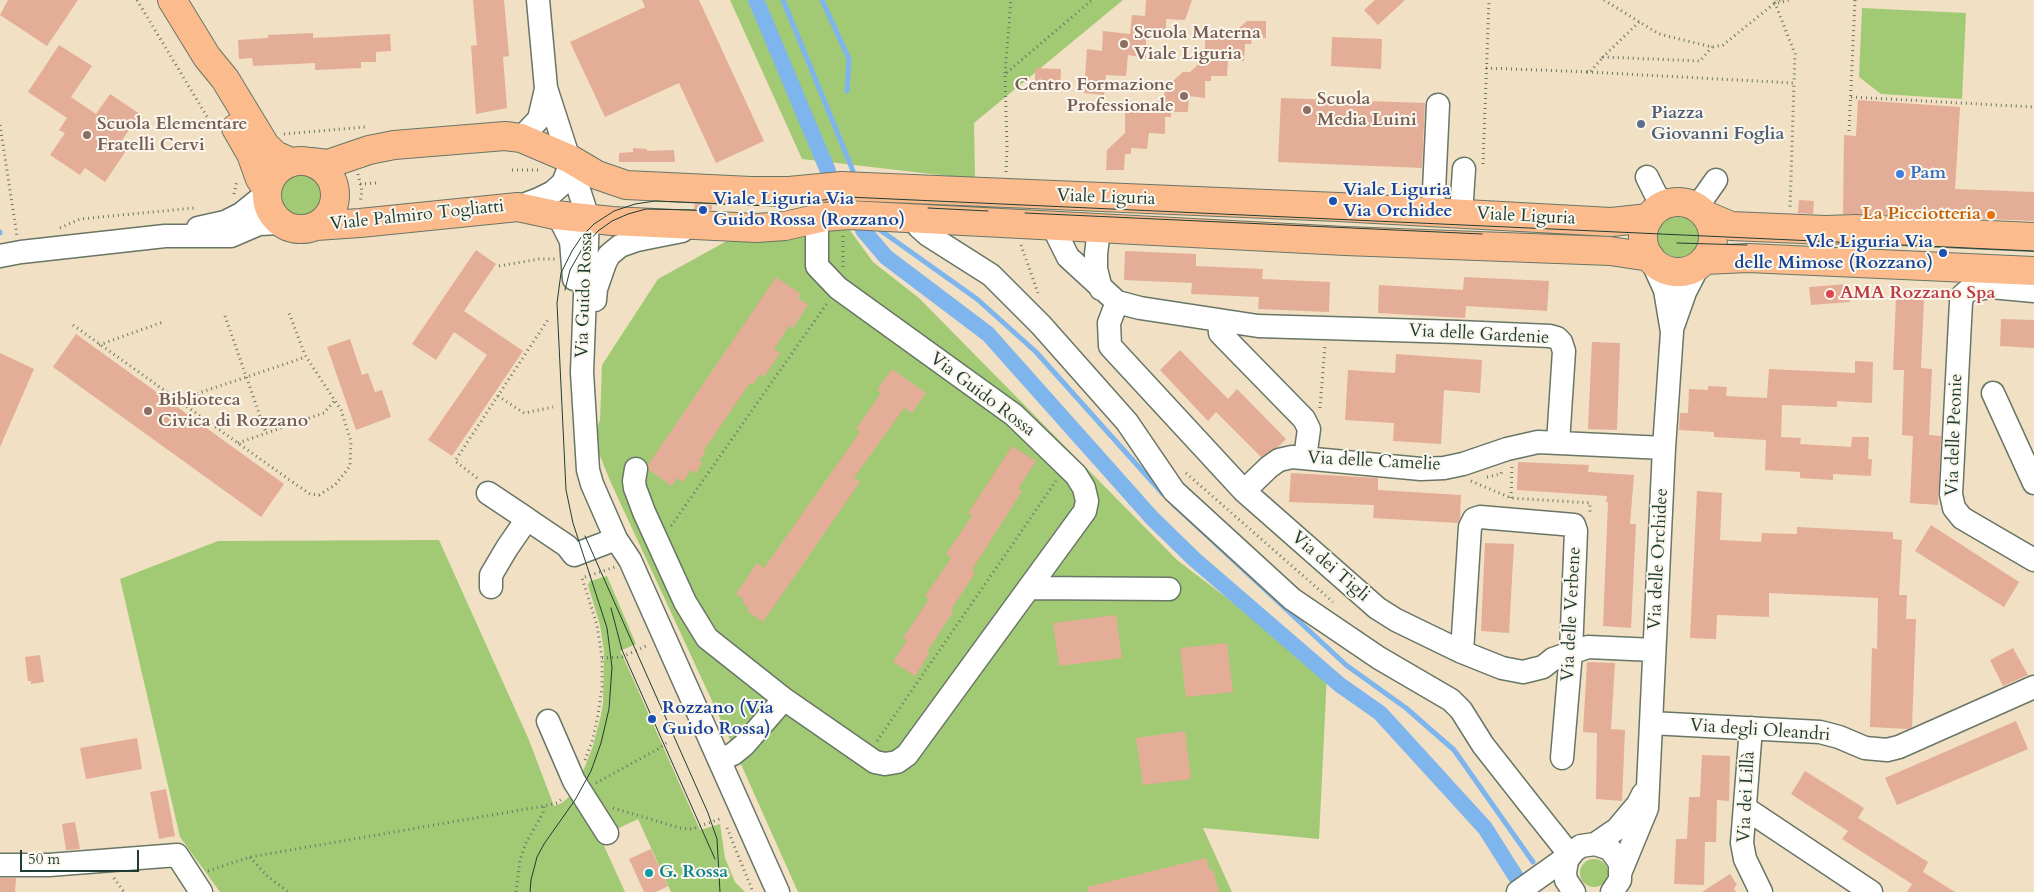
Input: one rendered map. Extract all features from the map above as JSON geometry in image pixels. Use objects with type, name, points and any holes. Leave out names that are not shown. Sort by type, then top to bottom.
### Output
[{"type":"main road","points":[[172,0],[207,57],[216,90],[247,146],[260,180],[267,191]]},
{"type":"main road","name":"Viale Palmiro Togliatti","points":[[207,57],[226,79],[265,145],[275,155],[322,167],[330,176],[335,192],[332,210],[326,219],[316,226]]},
{"type":"main road","points":[[281,222],[273,214],[268,204],[267,191],[274,174],[281,167],[301,162],[328,164],[369,150],[410,143],[505,136],[521,138],[558,164]]},
{"type":"main road","name":"Viale Liguria","points":[[558,164],[597,175],[626,186],[751,191],[842,186],[1433,212],[1611,222],[1657,211]]},
{"type":"main road","points":[[2034,237],[1856,229],[1825,230],[1731,226],[1687,203],[1676,202],[1657,211],[1645,226],[1643,238],[1646,250],[1658,265],[1668,270],[1680,272],[1691,269],[1702,262],[1748,258],[2034,271]]},
{"type":"main road","name":"Viale Palmiro Togliatti","points":[[281,222],[298,229],[518,207],[555,215],[588,218]]},
{"type":"main road","points":[[1701,211],[1710,224],[1713,236],[1712,244],[1702,262]]},
{"type":"main road","name":"Viale Liguria","points":[[588,218],[612,221],[776,227],[817,218],[849,215],[1345,241],[1610,251],[1650,257]]},
{"type":"street","points":[[538,0],[546,88],[558,164],[588,218]]},
{"type":"street","points":[[521,138],[539,118],[546,88]]},
{"type":"street","points":[[1433,212],[1438,105]]},
{"type":"street","name":"Viale Palmiro Togliatti","points":[[518,207],[539,199],[563,183],[569,168],[558,164]]},
{"type":"street","points":[[1461,214],[1473,168]]},
{"type":"street","points":[[1647,177],[1656,195],[1657,211]]},
{"type":"street","points":[[1701,211],[1706,197],[1716,180]]},
{"type":"street","points":[[165,236],[225,222],[241,214],[267,191]]},
{"type":"street","name":"Via Guido Rossa","points":[[555,215],[562,222],[571,241],[588,470],[592,484],[616,539],[630,560],[778,892]]},
{"type":"street","name":"Via Guido Rossa","points":[[582,372],[588,218]]},
{"type":"street","name":"Via Guido Rossa","points":[[636,469],[634,488],[685,602],[707,638],[784,699],[875,762],[885,764],[896,762],[907,755],[1085,511],[1087,501],[1084,488],[1076,475],[1014,416],[838,288],[817,266],[817,218]]},
{"type":"street","points":[[913,218],[919,228],[928,235],[991,275],[1041,325],[1127,422],[1174,491],[1292,599],[1379,658],[1451,700],[1461,710],[1483,745],[1570,855]]},
{"type":"street","points":[[0,256],[165,236],[231,236],[259,224],[281,222]]},
{"type":"street","name":"Via Guido Rossa","points":[[582,372],[590,340],[596,289],[605,263],[610,255],[620,246],[637,240],[712,225]]},
{"type":"street","points":[[1058,225],[1057,235],[1068,258],[1109,295],[1140,308],[1258,326],[1326,329]]},
{"type":"street","points":[[1105,227],[1098,238],[1096,270],[1109,295]]},
{"type":"street","name":"Via delle Orchidee","points":[[1618,884],[1647,808],[1664,448],[1672,332],[1665,290],[1650,257]]},
{"type":"street","name":"Via delle Orchidee","points":[[1672,332],[1685,292],[1702,262]]},
{"type":"street","name":"Via delle Peonie","points":[[2034,291],[1991,287],[1969,290],[1963,295],[1961,302],[1951,494],[1954,508],[1962,518],[2034,560]]},
{"type":"street","name":"Via dei Tigli","points":[[1109,295],[1110,346],[1244,491],[1377,608],[1396,620],[1462,652],[1502,668],[1523,672],[1543,667],[1553,660],[1588,647],[1654,650]]},
{"type":"street","points":[[1219,321],[1220,333],[1304,419],[1309,429],[1305,458]]},
{"type":"street","name":"Via delle Gardenie","points":[[1326,329],[1556,338],[1561,342],[1564,351],[1558,443]]},
{"type":"street","points":[[1993,393],[2034,483]]},
{"type":"street","name":"Via delle Camelie","points":[[1244,491],[1279,460],[1305,458],[1421,469],[1444,468],[1464,464],[1521,445],[1538,442],[1664,448]]},
{"type":"street","points":[[482,485],[566,546],[574,555],[616,539]]},
{"type":"street","name":"Via delle Verbene","points":[[1462,652],[1470,527],[1474,519],[1480,517],[1574,524],[1576,531],[1571,652],[1562,758]]},
{"type":"street","points":[[490,587],[491,575],[507,548],[528,519]]},
{"type":"street","points":[[1029,588],[1169,590]]},
{"type":"street","name":"Via degli Oleandri","points":[[1651,723],[1820,732],[1839,737],[1865,748],[1887,750],[1899,747],[2034,687]]},
{"type":"street","points":[[719,760],[733,754],[744,745],[784,699]]},
{"type":"street","points":[[548,721],[580,792],[607,833]]},
{"type":"street","name":"Via dei Lillà","points":[[1751,728],[1742,843],[1745,859],[1761,892]]},
{"type":"street","name":"Via delle Orchidee","points":[[1570,855],[1581,846],[1595,844],[1617,829],[1638,804],[1647,786]]},
{"type":"street","points":[[1745,808],[1871,892]]},
{"type":"street","points":[[1595,844],[1610,849],[1620,863],[1618,884]]},
{"type":"street","points":[[1518,892],[1570,855]]},
{"type":"street","points":[[1570,855],[1565,866],[1565,873],[1566,880],[1574,892]]},
{"type":"street","points":[[0,865],[182,863],[201,892]]},
{"type":"street","points":[[1558,892],[1563,892]]},
{"type":"path","points":[[137,0],[220,138]]},
{"type":"path","points":[[1007,193],[1005,74],[1011,0]]},
{"type":"path","points":[[1005,74],[1092,0]]},
{"type":"path","points":[[1473,168],[1486,68],[1489,0]]},
{"type":"path","points":[[1604,0],[1659,34],[1712,47],[1723,45],[1775,2],[1780,0]]},
{"type":"path","points":[[1775,2],[1789,0]]},
{"type":"path","points":[[1849,131],[1855,0]]},
{"type":"path","points":[[1775,2],[1795,54],[1790,210]]},
{"type":"path","points":[[1587,72],[1590,72],[1639,22]]},
{"type":"path","points":[[1603,57],[1700,61],[1712,47]]},
{"type":"path","points":[[1486,68],[1794,83]]},
{"type":"path","points":[[1851,97],[2034,107]]},
{"type":"path","points":[[0,125],[18,240]]},
{"type":"path","points":[[340,130],[349,158],[358,175],[362,191],[360,223]]},
{"type":"path","points":[[512,170],[558,164]]},
{"type":"path","points":[[231,201],[237,188],[238,175]]},
{"type":"path","points":[[360,184],[377,183]]},
{"type":"path","points":[[56,230],[80,219],[196,208]]},
{"type":"path","points":[[657,541],[674,522],[838,288],[842,274],[843,233]]},
{"type":"path","points":[[499,266],[539,259],[561,258]]},
{"type":"path","points":[[73,325],[310,494],[319,495],[335,485],[350,466],[351,441],[341,410],[306,357],[288,310]]},
{"type":"path","points":[[225,316],[266,433]]},
{"type":"path","points":[[482,485],[455,461],[549,318]]},
{"type":"path","points":[[99,344],[163,322]]},
{"type":"path","points":[[1320,413],[1326,329]]},
{"type":"path","points":[[178,400],[306,357]]},
{"type":"path","points":[[498,396],[524,414],[554,407]]},
{"type":"path","points":[[238,443],[324,413],[335,400]]},
{"type":"path","points":[[1511,498],[1513,458]]},
{"type":"path","points":[[866,756],[1067,466]]},
{"type":"path","points":[[580,792],[598,715],[602,687],[602,658],[597,625],[582,578],[611,569],[630,560]]},
{"type":"path","points":[[602,658],[622,657],[646,646]]},
{"type":"path","points":[[182,863],[208,871],[250,857],[557,803],[566,795],[580,792],[669,741]]},
{"type":"path","points":[[580,792],[680,828],[692,829],[722,818]]},
{"type":"path","points":[[516,892],[520,860],[526,843],[543,813],[544,806]]},
{"type":"path","points":[[719,809],[754,892]]},
{"type":"path","points":[[250,857],[266,875],[288,892]]},
{"type":"path","points":[[122,875],[113,875],[124,892]]},
{"type":"green space","points":[[730,0],[1123,0],[974,123],[975,179],[802,159]]},
{"type":"green space","points":[[1862,8],[1966,13],[1962,99],[1881,94],[1859,77]]},
{"type":"green space","points":[[297,171],[307,171],[319,178],[326,190],[326,200],[319,212],[307,219],[297,219],[289,215],[282,208],[278,200],[278,190],[282,182],[289,175]]},
{"type":"green space","points":[[1678,212],[1687,214],[1695,219],[1700,227],[1702,236],[1700,245],[1695,253],[1687,258],[1678,260],[1669,258],[1661,253],[1656,245],[1654,236],[1656,227],[1661,219],[1669,214]]},
{"type":"green space","points":[[849,229],[873,262],[919,298],[1177,560],[1327,674],[1319,839],[1203,828],[1232,892],[798,892],[732,744],[611,483],[593,439],[600,420],[602,365],[658,279],[734,237]]},
{"type":"green space","points":[[439,540],[529,740],[554,806],[562,803],[571,795],[580,779],[593,746],[601,715],[604,651],[600,625],[588,585],[590,581],[607,576],[636,644],[620,651],[700,830],[720,824],[725,858],[735,882],[745,892],[671,892],[638,819],[600,837],[625,892],[220,892],[180,837],[120,579],[218,541]]},
{"type":"green space","points":[[1594,859],[1604,863],[1608,873],[1604,883],[1594,887],[1584,883],[1580,873],[1584,863]]},
{"type":"building","points":[[8,0],[78,0],[47,46],[0,15]]},
{"type":"building","points":[[473,0],[504,0],[509,56],[503,57],[507,108],[476,114],[471,46],[477,45]]},
{"type":"building","points":[[642,0],[699,0],[764,141],[716,163],[679,83],[605,117],[570,42],[645,7]]},
{"type":"building","name":"Scuola Materna Viale Liguria","points":[[1146,0],[1192,0],[1185,20],[1166,19],[1166,38],[1146,37],[1146,58],[1128,55],[1126,76],[1106,75],[1104,95],[1084,93],[1087,49],[1102,51],[1103,31],[1130,34],[1132,15],[1145,16]]},
{"type":"building","points":[[1375,0],[1405,0],[1378,25],[1364,10]]},
{"type":"building","name":"Centro Formazione Professionale","points":[[1247,21],[1266,21],[1266,38],[1252,37],[1251,44],[1245,44],[1244,61],[1228,60],[1227,76],[1211,76],[1211,81],[1205,81],[1205,98],[1189,96],[1188,112],[1171,112],[1171,117],[1165,117],[1165,134],[1149,133],[1147,149],[1131,148],[1131,154],[1125,154],[1124,170],[1106,170],[1107,150],[1125,133],[1125,109],[1149,110],[1164,95],[1165,88],[1183,72],[1190,72],[1205,58],[1205,34],[1230,36]]},
{"type":"building","points":[[313,33],[313,38],[390,34],[391,51],[376,52],[376,62],[361,62],[361,68],[315,70],[315,63],[253,66],[252,58],[239,59],[238,40],[268,38],[268,35]]},
{"type":"building","points":[[1332,37],[1382,39],[1381,69],[1331,66]]},
{"type":"building","points":[[59,45],[92,66],[71,97],[96,114],[110,94],[140,114],[118,146],[126,151],[105,182],[85,168],[80,175],[50,155],[65,133],[59,130],[67,118],[28,92]]},
{"type":"building","points":[[1035,68],[1061,69],[1060,89],[1035,88]]},
{"type":"building","name":"Scuola Media Luini","points":[[1281,98],[1425,103],[1422,168],[1278,162]]},
{"type":"building","name":"Pam","points":[[1858,100],[1960,107],[1955,189],[2034,192],[2034,221],[1962,218],[1962,214],[1933,212],[1933,217],[1843,214],[1844,135],[1856,136]]},
{"type":"building","points":[[633,148],[647,149],[647,151],[674,150],[675,162],[619,162],[619,153],[633,152]]},
{"type":"building","points":[[1799,200],[1814,201],[1813,214],[1798,213]]},
{"type":"building","points":[[695,204],[712,205],[712,210],[694,209]]},
{"type":"building","points":[[476,250],[496,264],[464,311],[523,351],[452,456],[428,440],[487,355],[454,332],[436,360],[412,344]]},
{"type":"building","points":[[1125,251],[1196,254],[1196,266],[1263,269],[1262,279],[1330,282],[1329,312],[1258,309],[1259,297],[1191,294],[1192,283],[1124,280]]},
{"type":"building","points":[[776,277],[801,294],[798,298],[808,305],[793,328],[789,326],[774,349],[780,353],[764,377],[760,374],[753,384],[750,383],[704,450],[706,451],[699,461],[702,463],[696,473],[691,470],[683,482],[677,478],[672,486],[649,470],[648,465]]},
{"type":"building","points":[[1464,277],[1549,281],[1547,311],[1466,306],[1465,318],[1378,313],[1379,285],[1463,290]]},
{"type":"building","name":"AMA Rozzano Spa","points":[[1848,284],[1850,302],[1811,305],[1809,287]]},
{"type":"building","points":[[1896,297],[1924,298],[1921,368],[1932,369],[1929,435],[1941,436],[1938,505],[1910,503],[1913,436],[1902,435],[1904,370],[1893,370]]},
{"type":"building","points":[[2001,319],[2034,320],[2034,348],[2000,346]]},
{"type":"building","points":[[76,334],[284,484],[261,517],[53,367]]},
{"type":"building","points":[[350,339],[362,375],[368,373],[375,392],[382,390],[391,417],[356,430],[327,347]]},
{"type":"building","points":[[1592,342],[1620,343],[1617,430],[1588,429]]},
{"type":"building","points":[[1180,350],[1228,399],[1237,389],[1286,439],[1278,447],[1261,457],[1216,412],[1208,421],[1160,370]]},
{"type":"building","points":[[0,353],[34,369],[0,447]]},
{"type":"building","points":[[1396,354],[1482,360],[1480,393],[1444,390],[1441,444],[1393,441],[1394,423],[1345,420],[1348,370],[1395,373]]},
{"type":"building","points":[[1855,361],[1873,362],[1872,403],[1837,401],[1837,407],[1782,405],[1781,437],[1801,438],[1800,444],[1851,447],[1852,437],[1869,437],[1868,459],[1872,459],[1871,476],[1833,474],[1833,480],[1800,478],[1800,472],[1765,470],[1766,440],[1714,437],[1714,432],[1679,430],[1680,413],[1688,413],[1689,389],[1708,390],[1708,386],[1727,387],[1726,396],[1767,398],[1769,369],[1855,373]]},
{"type":"building","points":[[892,369],[926,393],[912,413],[904,408],[854,478],[860,482],[763,622],[747,611],[749,608],[742,603],[744,600],[736,594],[757,563],[764,568],[860,432],[856,429],[881,393],[877,390]]},
{"type":"building","points":[[1012,446],[1036,461],[1018,489],[1022,491],[972,570],[975,573],[951,610],[953,612],[927,652],[929,654],[915,676],[893,662],[907,640],[903,638],[929,599],[925,596],[951,558],[946,554],[972,516],[968,513]]},
{"type":"building","points":[[1518,462],[1589,465],[1588,472],[1634,475],[1630,524],[1636,524],[1631,628],[1603,626],[1607,496],[1517,490]]},
{"type":"building","points":[[1291,473],[1378,478],[1378,490],[1461,495],[1460,518],[1458,523],[1373,518],[1374,505],[1289,502]]},
{"type":"building","points":[[1697,491],[1722,493],[1720,540],[1761,542],[1762,533],[1797,534],[1797,527],[1893,532],[1893,539],[1902,540],[1899,595],[1907,595],[1906,619],[1916,619],[1912,727],[1908,729],[1870,727],[1872,648],[1877,649],[1878,598],[1769,593],[1769,617],[1717,615],[1716,639],[1690,638]]},
{"type":"building","points":[[1931,525],[2019,582],[2004,607],[1915,551]]},
{"type":"building","points":[[1485,543],[1514,544],[1509,633],[1481,631]]},
{"type":"building","points":[[1116,615],[1122,658],[1059,666],[1053,623]]},
{"type":"building","points":[[1227,643],[1233,692],[1186,697],[1180,648]]},
{"type":"building","points":[[2013,648],[2028,675],[2003,686],[1990,660]]},
{"type":"building","points":[[40,655],[44,682],[31,684],[31,681],[28,681],[25,657]]},
{"type":"building","points":[[1587,662],[1615,663],[1611,729],[1625,730],[1622,801],[1596,799],[1597,733],[1583,732]]},
{"type":"building","points":[[2016,721],[2028,749],[1897,805],[1885,778]]},
{"type":"building","points":[[1185,731],[1191,779],[1143,785],[1136,738]]},
{"type":"building","points":[[137,738],[142,769],[86,779],[80,748]]},
{"type":"building","points":[[1702,755],[1730,756],[1729,801],[1717,800],[1716,842],[1705,842],[1704,885],[1674,884],[1676,839],[1687,839],[1689,797],[1700,797]]},
{"type":"building","points":[[1805,771],[1864,808],[1858,818],[1928,862],[1923,872],[1955,892],[1907,892],[1912,884],[1842,839],[1848,831],[1791,794]]},
{"type":"building","points":[[166,789],[175,836],[159,839],[150,792]]},
{"type":"building","points":[[75,822],[80,849],[66,850],[62,824]]},
{"type":"building","name":"G. Rossa","points":[[651,849],[668,886],[656,892],[644,892],[629,859]]},
{"type":"building","points":[[1206,858],[1210,871],[1213,870],[1219,892],[1088,892],[1087,887]]},
{"type":"building","points":[[1730,874],[1737,885],[1734,888],[1736,892],[1702,892]]},
{"type":"building","points":[[0,878],[16,878],[15,892],[0,892]]},
{"type":"waterway","points":[[756,0],[828,171]]},
{"type":"waterway","points":[[783,0],[853,171]]},
{"type":"waterway","points":[[822,0],[849,59],[847,91]]},
{"type":"waterway","points":[[863,230],[886,257],[988,334],[1152,518],[1194,559],[1340,685],[1380,713],[1485,828],[1516,877]]},
{"type":"waterway","points":[[880,230],[977,299],[1036,352],[1163,494]]},
{"type":"waterway","points":[[1173,504],[1346,665],[1406,708],[1454,750],[1533,862]]},
{"type":"tram line","points":[[530,892],[537,857],[575,800],[591,771],[601,743],[609,709],[612,667],[607,628],[573,523],[566,490],[557,303],[561,273],[572,251],[582,236],[594,224],[614,211],[635,204],[655,201],[776,206],[848,197],[2034,251]]},
{"type":"tram line","points":[[928,208],[988,211]]},
{"type":"tram line","points":[[565,290],[570,270],[582,249],[598,231],[612,221],[646,209],[696,210]]},
{"type":"tram line","points":[[1025,213],[1482,234]]},
{"type":"tram line","points":[[1677,243],[1747,245]]},
{"type":"tram line","points":[[585,536],[708,813],[717,839],[720,892]]},
{"type":"tram line","points":[[611,608],[622,650],[715,859]]},
{"type":"place","name":"Scuola Materna Viale Liguria","points":[[1124,44]]},
{"type":"place","name":"Centro Formazione Professionale","points":[[1184,96]]},
{"type":"place","name":"Scuola Media Luini","points":[[1307,110]]},
{"type":"place","name":"Piazza Giovanni Foglia","points":[[1641,124]]},
{"type":"place","name":"Scuola Elementare Fratelli Cervi","points":[[87,135]]},
{"type":"place","name":"Pam","points":[[1900,174]]},
{"type":"place","name":"Viale Liguria Via Orchidee","points":[[1333,201]]},
{"type":"place","name":"Viale Liguria Via Guido Rossa (Rozzano)","points":[[703,210]]},
{"type":"place","name":"La Picciotteria","points":[[1991,215]]},
{"type":"place","name":"V.le Liguria Via delle Mimose (Rozzano)","points":[[1943,253]]},
{"type":"place","name":"AMA Rozzano Spa","points":[[1830,294]]},
{"type":"place","name":"Biblioteca Civica di Rozzano","points":[[148,411]]},
{"type":"place","name":"Rozzano (Via Guido Rossa)","points":[[652,719]]},
{"type":"place","name":"G. Rossa","points":[[649,873]]}]
